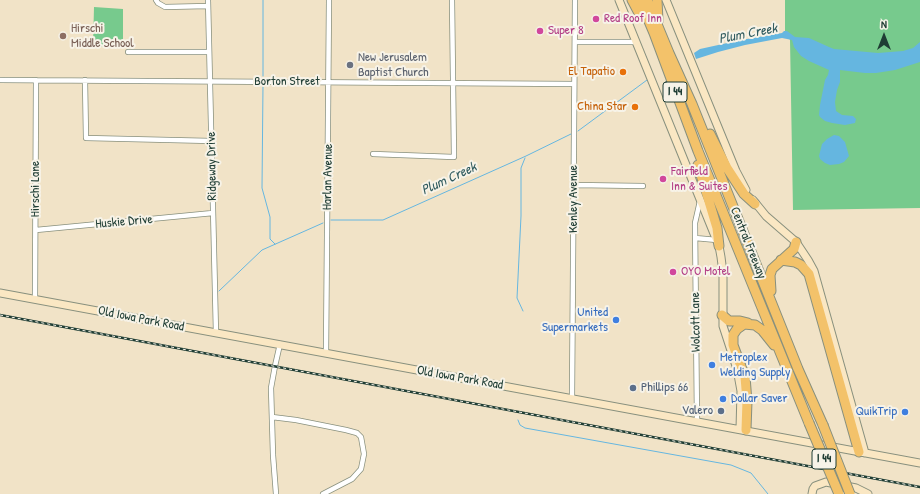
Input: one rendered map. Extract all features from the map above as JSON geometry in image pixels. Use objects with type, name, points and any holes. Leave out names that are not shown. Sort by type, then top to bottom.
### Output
[{"type":"highway","points":[[632,0],[640,14],[656,30]]},
{"type":"highway","name":"Central Freeway","points":[[640,0],[692,104],[798,369],[850,494]]},
{"type":"highway","name":"Central Freeway","points":[[647,0],[698,151],[809,423],[840,494]]},
{"type":"highway","points":[[656,30],[657,0]]},
{"type":"highway","points":[[692,104],[704,121],[727,168],[744,194],[755,204]]},
{"type":"highway","points":[[698,151],[698,166],[717,228],[718,243]]},
{"type":"highway","points":[[771,300],[770,275],[772,269],[794,249],[796,242]]},
{"type":"highway","points":[[781,260],[796,262],[809,274],[862,453]]},
{"type":"highway","points":[[722,315],[729,321],[740,321],[759,327],[782,356]]},
{"type":"highway","points":[[743,429],[747,401],[745,377],[733,341],[733,335],[737,329],[744,324],[751,324]]},
{"type":"main road","points":[[619,0],[718,243],[723,272],[722,315],[724,333],[737,369],[740,384],[743,429]]},
{"type":"main road","name":"Central Freeway","points":[[666,0],[736,171],[755,204],[796,242],[814,271],[862,453]]},
{"type":"main road","name":"Old Iowa Park Road","points":[[0,292],[280,344],[326,354],[743,429],[920,463]]},
{"type":"main road","points":[[812,494],[815,486],[826,482],[856,488],[868,494]]},
{"type":"street","points":[[156,0],[165,7],[208,6]]},
{"type":"street","name":"Ridgeway Drive","points":[[208,0],[216,333]]},
{"type":"street","name":"Harlan Avenue","points":[[326,354],[330,0]]},
{"type":"street","points":[[373,154],[454,157],[452,0]]},
{"type":"street","name":"Kenley Avenue","points":[[572,398],[575,0]]},
{"type":"street","points":[[575,42],[636,42]]},
{"type":"street","points":[[128,52],[209,52]]},
{"type":"street","name":"Borton Street","points":[[0,80],[574,84]]},
{"type":"street","name":"Hirschi Lane","points":[[35,299],[36,80]]},
{"type":"street","points":[[84,80],[86,138],[212,141]]},
{"type":"street","points":[[574,186],[643,186]]},
{"type":"street","name":"Wolcott Lane","points":[[697,421],[695,223],[700,200]]},
{"type":"street","name":"Huskie Drive","points":[[36,230],[213,213]]},
{"type":"street","points":[[696,218],[707,216]]},
{"type":"street","points":[[695,238],[718,243]]},
{"type":"street","points":[[276,494],[272,455],[272,380],[280,344]]},
{"type":"street","points":[[272,417],[346,430],[357,434],[361,438],[364,454],[361,469],[352,479],[323,494]]},
{"type":"green space","points":[[785,0],[920,0],[920,208],[793,210],[790,40],[785,31]]},
{"type":"green space","points":[[94,7],[123,9],[123,48],[93,46]]},
{"type":"water","points":[[787,31],[795,37],[809,38],[834,49],[878,53],[903,51],[913,48],[920,42],[920,62],[895,70],[876,73],[840,70],[840,82],[835,102],[836,111],[842,115],[853,116],[856,119],[855,123],[845,125],[825,121],[820,117],[820,105],[825,80],[829,70],[801,56],[794,47],[792,40],[782,38],[745,45],[696,59],[694,53],[700,49],[782,33]]},
{"type":"water","points":[[834,135],[839,136],[845,142],[849,156],[844,162],[830,165],[820,159],[819,156],[822,144]]},
{"type":"waterway","points":[[263,0],[263,76]]},
{"type":"waterway","name":"Plum Creek","points":[[578,131],[647,80]]},
{"type":"waterway","points":[[263,85],[262,188],[270,217],[270,239],[275,244]]},
{"type":"waterway","name":"Plum Creek","points":[[331,220],[383,220],[526,156],[571,134]]},
{"type":"waterway","points":[[523,311],[517,298],[521,216],[521,168],[525,158]]},
{"type":"waterway","name":"Plum Creek","points":[[219,291],[262,250],[323,223]]},
{"type":"waterway","points":[[518,420],[520,425],[525,428],[731,465],[751,473],[768,494]]},
{"type":"railway","points":[[0,315],[920,487]]},
{"type":"place","name":"Red Roof Inn","points":[[596,19]]},
{"type":"place","name":"Super 8","points":[[540,31]]},
{"type":"place","name":"Hirschi Middle School","points":[[63,36]]},
{"type":"place","name":"New Jerusalem Baptist Church","points":[[350,65]]},
{"type":"place","name":"El Tapatio","points":[[623,72]]},
{"type":"place","name":"China Star","points":[[635,107]]},
{"type":"place","name":"Fairfield Inn & Suites","points":[[663,179]]},
{"type":"place","name":"OYO Motel","points":[[673,272]]},
{"type":"place","name":"United Supermarkets","points":[[616,320]]},
{"type":"place","name":"Metroplex Welding Supply","points":[[712,365]]},
{"type":"place","name":"Phillips 66","points":[[633,388]]},
{"type":"place","name":"Dollar Saver","points":[[723,399]]},
{"type":"place","name":"Valero","points":[[721,411]]},
{"type":"place","name":"QuikTrip","points":[[905,412]]}]
